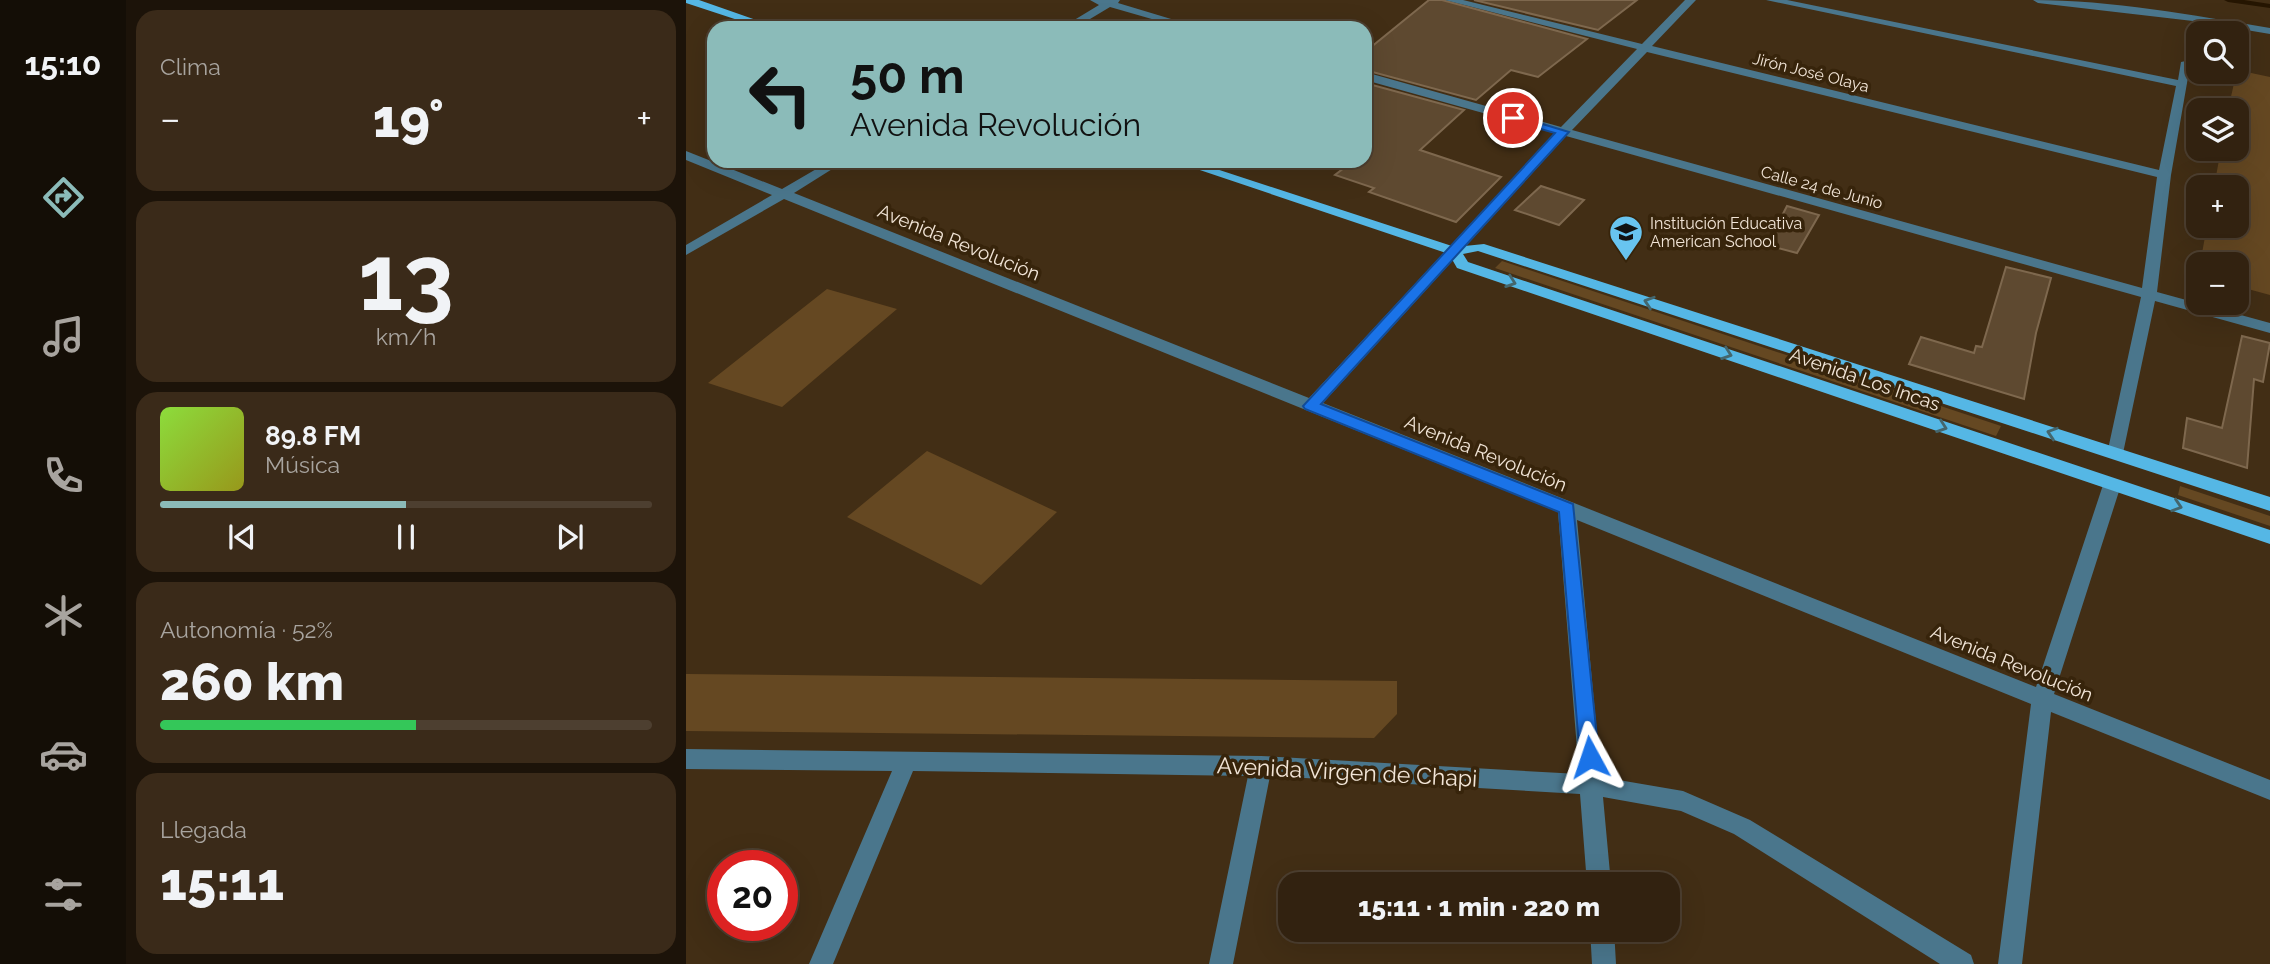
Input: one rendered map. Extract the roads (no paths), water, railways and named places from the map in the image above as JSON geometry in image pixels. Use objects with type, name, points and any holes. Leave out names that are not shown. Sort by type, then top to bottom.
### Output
[{"type":"main road","points":[[688,0],[752,21]]},
{"type":"main road","name":"Avenida Los Incas","points":[[1201,168],[1454,251],[1479,247],[2270,504]]},
{"type":"main road","name":"Avenida Los Incas","points":[[1454,251],[1462,265],[2270,537]]},
{"type":"street","points":[[1095,0],[1112,2],[1173,21]]},
{"type":"street","name":"Jirón José Olaya","points":[[1450,0],[2164,175]]},
{"type":"street","points":[[1311,406],[1563,132],[1691,0]]},
{"type":"street","points":[[1771,0],[2182,84]]},
{"type":"street","points":[[2037,0],[2270,30]]},
{"type":"street","points":[[1079,21],[1112,2]]},
{"type":"street","points":[[2116,454],[2149,294],[2164,175],[2186,66]]},
{"type":"street","name":"Calle 24 de Junio","points":[[1372,78],[2270,328]]},
{"type":"street","name":"Avenida Revolución","points":[[686,155],[707,163]]},
{"type":"street","name":"Avenida Revolución","points":[[718,168],[2270,790]]},
{"type":"street","points":[[686,251],[827,168]]},
{"type":"street","points":[[2010,964],[2042,698],[2112,485]]},
{"type":"street","points":[[1567,508],[1598,872]]},
{"type":"street","name":"Avenida Virgen de Chapi","points":[[686,759],[1261,766],[1592,785],[1683,801],[1742,827],[1962,964]]},
{"type":"street","points":[[821,964],[906,763]]},
{"type":"street","points":[[1222,964],[1261,766]]},
{"type":"street","points":[[1603,942],[1604,964]]},
{"type":"waterway","points":[[2228,0],[2270,6]]},
{"type":"place","name":"Institución Educativa American School","points":[[1626,262]]}]
